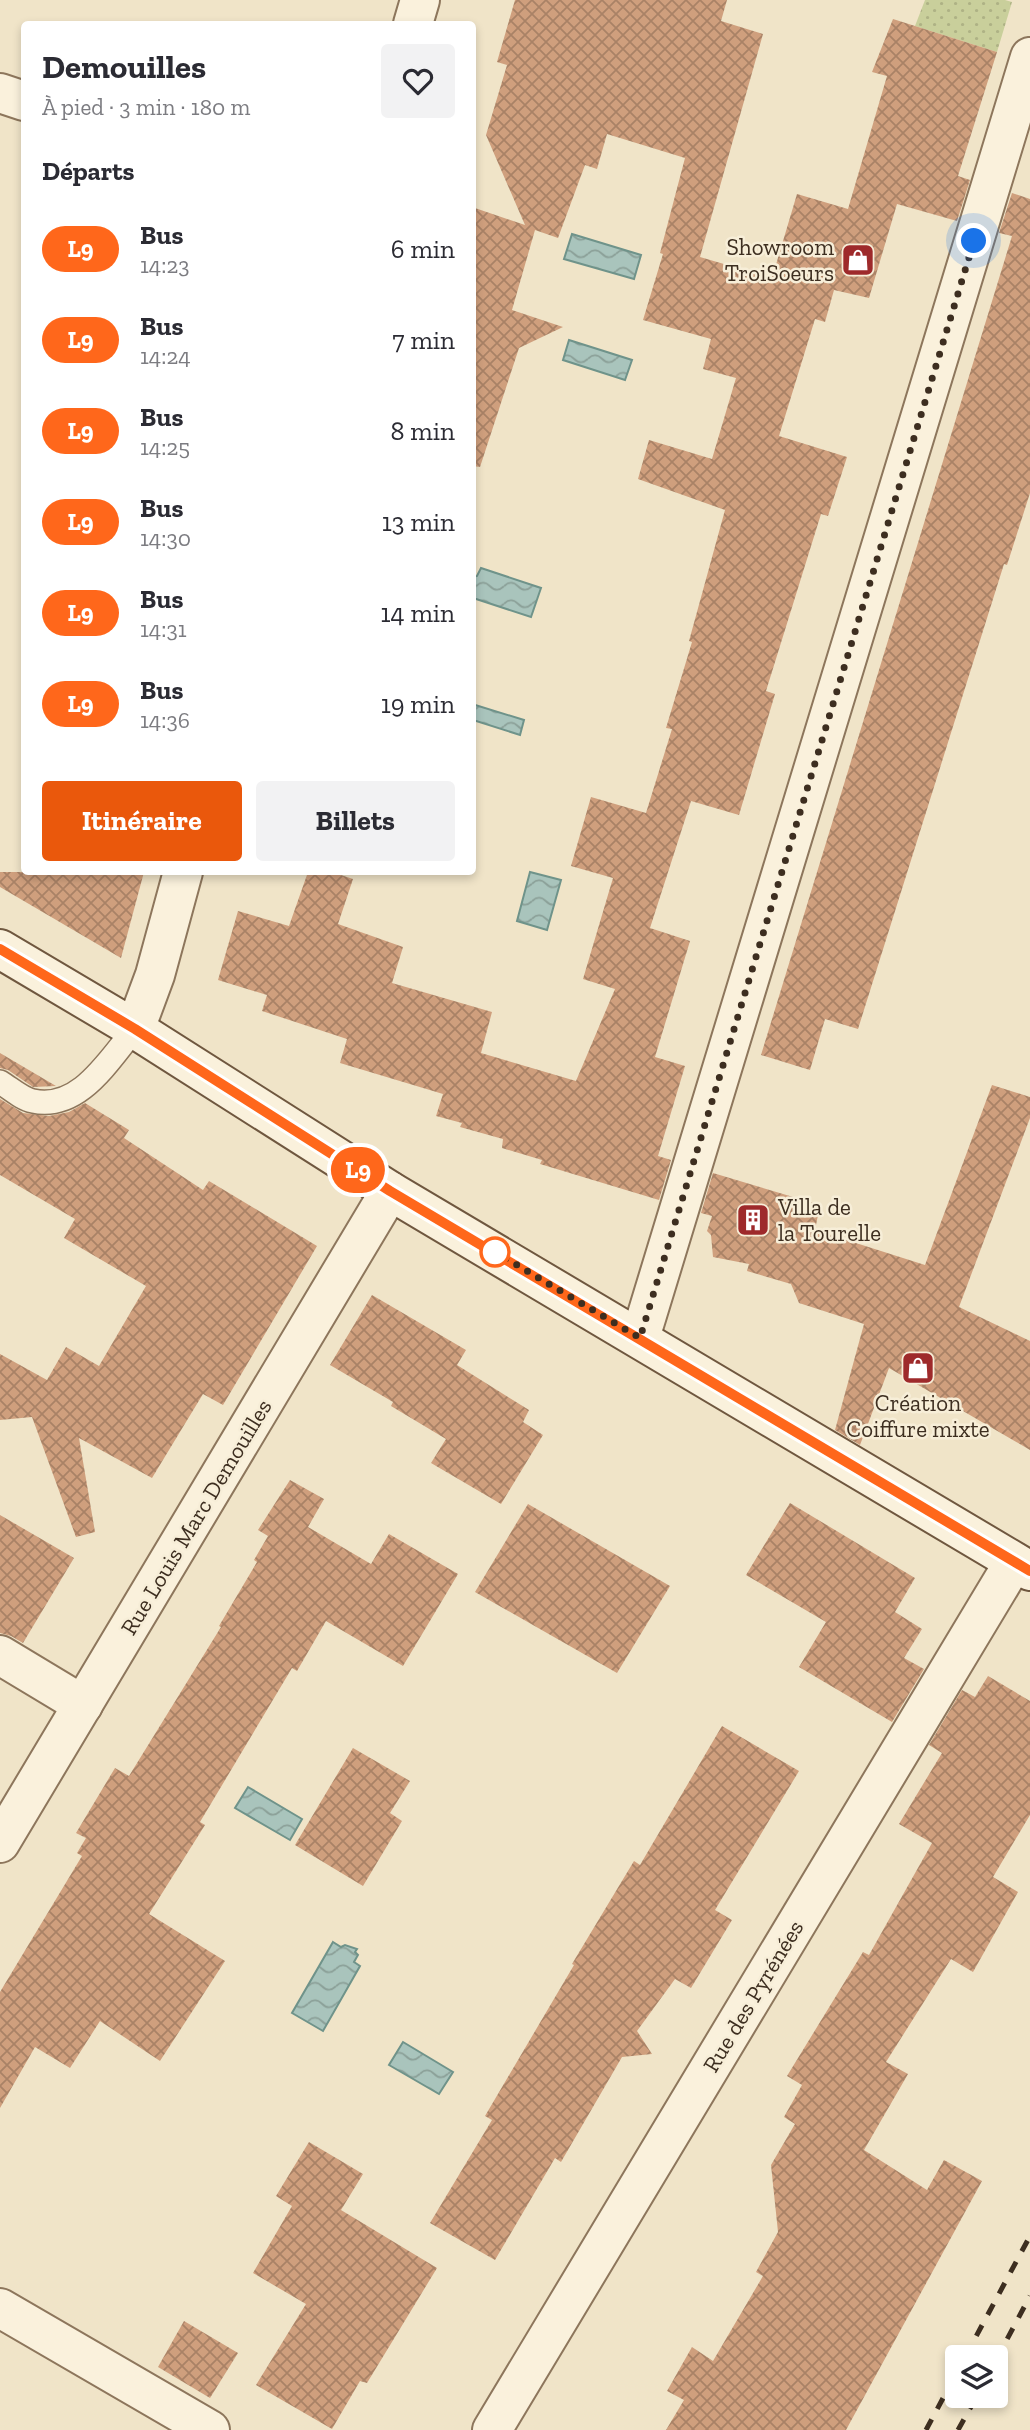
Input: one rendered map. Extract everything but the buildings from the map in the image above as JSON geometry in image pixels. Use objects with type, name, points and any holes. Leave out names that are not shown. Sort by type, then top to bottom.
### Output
[{"type":"street","points":[[414,21],[420,0]]},
{"type":"street","points":[[640,1338],[1030,57]]},
{"type":"street","points":[[0,93],[21,100]]},
{"type":"street","points":[[135,1029],[155,975],[182,875]]},
{"type":"street","points":[[0,949],[135,1029],[390,1191],[1022,1566]]},
{"type":"street","name":"Rue Louis Marc Demouilles","points":[[0,1843],[390,1191]]},
{"type":"street","name":"Rue des Pyrénées","points":[[492,2430],[1022,1566]]},
{"type":"street","points":[[0,1655],[83,1705]]},
{"type":"street","points":[[0,2308],[210,2430]]},
{"type":"lane","points":[[0,1082],[30,1101],[52,1102],[72,1095],[92,1080],[135,1029]]},
{"type":"green space","points":[[925,0],[1012,2],[997,52],[915,26]]},
{"type":"water","points":[[572,234],[641,255],[634,279],[564,259]]},
{"type":"water","points":[[569,340],[632,360],[625,380],[563,360]]},
{"type":"water","points":[[481,568],[541,588],[531,617],[476,599],[477,576]]},
{"type":"water","points":[[476,705],[524,720],[520,735],[476,721]]},
{"type":"water","points":[[530,872],[561,880],[547,930],[517,921]]},
{"type":"water","points":[[248,1787],[302,1819],[290,1840],[235,1808]]},
{"type":"water","points":[[333,1942],[341,1947],[345,1945],[357,1949],[355,1952],[358,1955],[354,1962],[360,1966],[323,2031],[292,2013]]},
{"type":"water","points":[[403,2042],[453,2072],[439,2094],[389,2065]]},
{"type":"railway","points":[[971,2345],[1030,2236]]},
{"type":"railway","points":[[1004,2345],[1030,2296]]},
{"type":"railway","points":[[926,2430],[945,2394]]},
{"type":"railway","points":[[958,2430],[970,2408]]},
{"type":"bus line","name":"L9","points":[[0,949],[135,1029],[390,1191],[1030,1571]]},
{"type":"place","name":"Showroom TroiSoeurs","points":[[858,260]]},
{"type":"place","name":"Villa de la Tourelle","points":[[753,1220]]},
{"type":"place","name":"Création Coiffure mixte","points":[[918,1368]]},
{"type":"route","points":[[495,1252],[640,1338],[974,241]]}]
